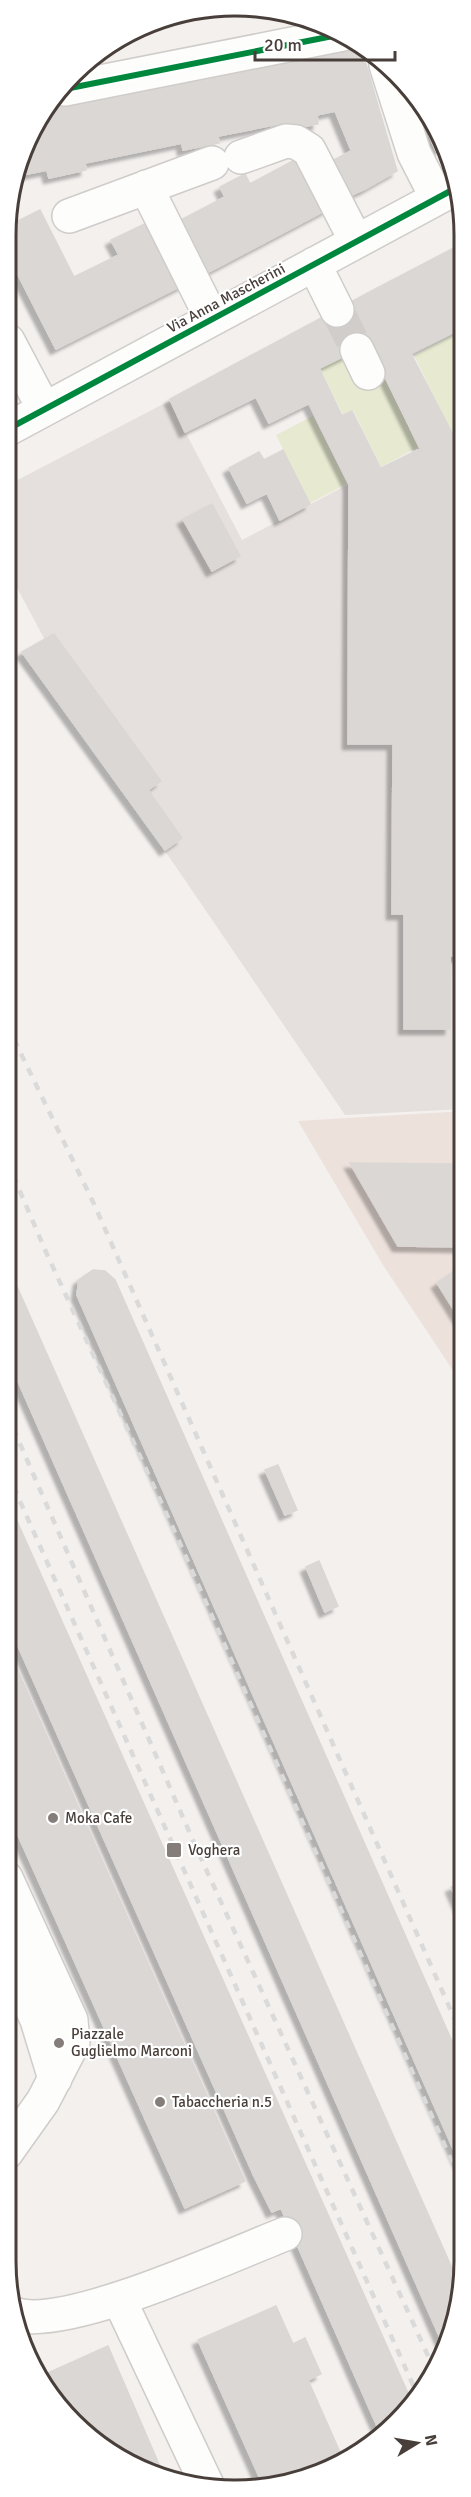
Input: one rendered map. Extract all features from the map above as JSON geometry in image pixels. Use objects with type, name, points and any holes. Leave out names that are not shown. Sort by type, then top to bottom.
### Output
[{"type":"street","points":[[75,87],[328,37]]},
{"type":"street","name":"Via Anna Mascherini","points":[[16,425],[446,193],[414,153],[392,83]]},
{"type":"street","points":[[69,216],[146,187],[286,141],[296,142],[309,150],[356,241]]},
{"type":"street","points":[[146,187],[212,319]]},
{"type":"street","points":[[314,264],[337,310]]},
{"type":"street","points":[[16,356],[44,409]]},
{"type":"street","points":[[16,1900],[71,2020],[73,2043],[43,2101],[16,2139]]},
{"type":"street","points":[[16,1974],[37,2020],[55,2079]]},
{"type":"street","points":[[24,2316],[56,2316],[119,2299],[285,2234]]},
{"type":"street","points":[[119,2299],[204,2478]]},
{"type":"shaded area","points":[[169,401],[242,540],[349,484],[454,434],[454,1110],[345,1115],[174,864],[23,652],[45,640],[16,586],[16,481]]},
{"type":"shaded area","points":[[454,1112],[454,1372],[383,1265],[298,1121]]},
{"type":"green space","points":[[454,334],[454,431],[451,432],[414,355]]},
{"type":"green space","points":[[368,344],[418,447],[381,467],[353,410],[343,415],[320,369]]},
{"type":"green space","points":[[313,416],[347,484],[310,503],[276,435]]},
{"type":"building","points":[[338,42],[364,59],[397,171],[367,188],[335,111],[317,115],[318,124],[285,130],[284,123],[218,136],[219,143],[183,150],[182,143],[85,163],[86,170],[49,178],[47,170],[25,174],[39,139],[53,114],[68,95]]},
{"type":"building","points":[[426,128],[437,150],[436,151]]},
{"type":"building","points":[[351,151],[367,188],[343,199],[328,163]]},
{"type":"building","points":[[300,157],[328,209],[203,275],[175,223],[225,197],[220,187],[245,174],[250,184]]},
{"type":"building","points":[[40,210],[74,277],[119,255],[111,240],[153,220],[185,284],[56,349],[16,271],[17,222]]},
{"type":"building","points":[[450,250],[454,258],[454,332],[410,354],[377,288]]},
{"type":"building","points":[[377,288],[452,433],[420,448],[369,344],[297,379],[310,403],[269,423],[256,397],[185,432],[170,399]]},
{"type":"building","points":[[319,368],[342,416],[320,426],[297,379]]},
{"type":"building","points":[[352,411],[381,469],[349,484],[320,426]]},
{"type":"building","points":[[454,432],[454,744],[348,744],[349,484]]},
{"type":"building","points":[[283,450],[310,504],[280,520],[267,493],[247,503],[229,468],[259,452],[264,460]]},
{"type":"building","points":[[212,504],[240,556],[212,571],[183,519]]},
{"type":"building","points":[[54,634],[161,781],[148,790],[182,838],[165,850],[22,652]]},
{"type":"building","points":[[454,744],[454,956],[404,956],[404,914],[392,914],[393,745]]},
{"type":"building","points":[[404,956],[450,956],[450,1029],[404,1029]]},
{"type":"building","points":[[350,1163],[454,1164],[454,1247],[398,1246]]},
{"type":"building","points":[[93,1270],[105,1271],[115,1280],[454,2046],[454,2151],[77,1295],[79,1280]]},
{"type":"building","points":[[454,1272],[454,1310],[437,1283]]},
{"type":"building","points":[[16,1284],[454,2273],[453,2290],[440,2339],[16,1376]]},
{"type":"building","points":[[278,1465],[297,1510],[285,1515],[265,1470]]},
{"type":"building","points":[[16,1519],[409,2395],[393,2413],[387,2413],[387,2419],[378,2428],[281,2208],[272,2212],[16,1641]]},
{"type":"building","points":[[319,1561],[338,1606],[325,1612],[306,1567]]},
{"type":"building","points":[[16,1666],[245,2181],[185,2208],[16,1830]]},
{"type":"building","points":[[276,2306],[293,2344],[305,2338],[321,2374],[308,2380],[341,2453],[306,2469],[260,2479],[198,2340]]},
{"type":"building","points":[[108,2346],[160,2467],[114,2444],[91,2426],[71,2406],[47,2373]]},
{"type":"tunnel","points":[[337,310],[357,350]]},
{"type":"railway","points":[[16,1044],[94,1204],[454,2018]]},
{"type":"railway","points":[[16,1182],[178,1539],[454,2167]]},
{"type":"railway","points":[[16,1435],[195,1845],[430,2361]]},
{"type":"railway","points":[[16,1492],[414,2388]]},
{"type":"cycle path","points":[[75,87],[328,37]]},
{"type":"cycle path","points":[[16,425],[450,191]]},
{"type":"place","name":"Moka Cafe","points":[[53,1818]]},
{"type":"place","name":"Voghera","points":[[174,1850]]},
{"type":"place","name":"Piazzale Guglielmo Marconi","points":[[59,2043]]},
{"type":"place","name":"Tabaccheria n.5","points":[[160,2102]]}]
